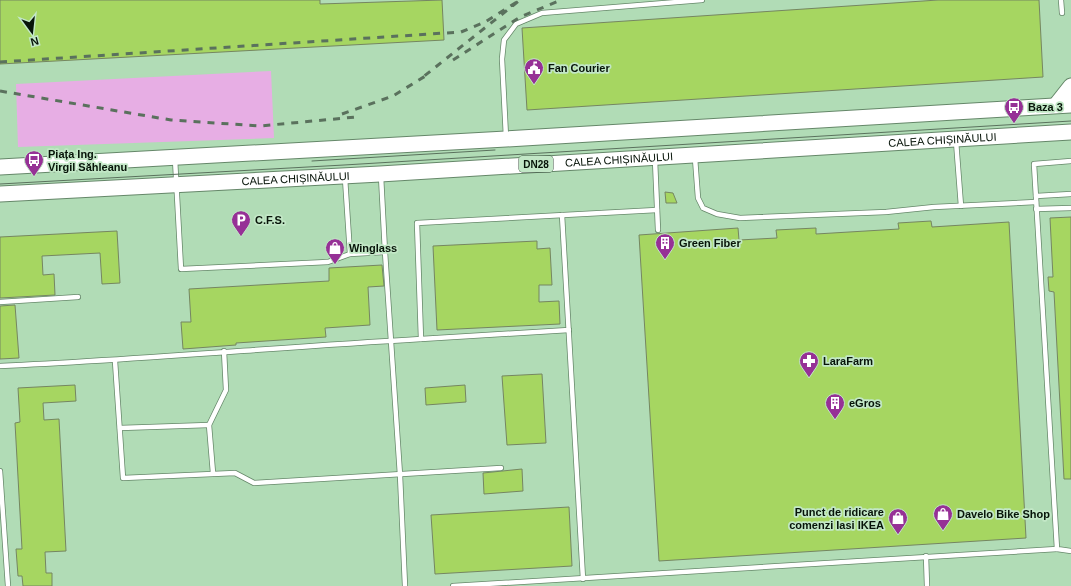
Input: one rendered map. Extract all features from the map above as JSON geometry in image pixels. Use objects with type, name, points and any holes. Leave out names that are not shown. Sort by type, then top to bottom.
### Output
[{"type":"main road","points":[[1056,105],[1071,86]]},
{"type":"main road","points":[[0,167],[175,156],[506,139],[1071,105]]},
{"type":"main road","name":"CALEA CHIȘINĂULUI","points":[[0,194],[380,174],[1071,132]]},
{"type":"lane","points":[[506,139],[502,59],[504,40],[516,24],[542,13],[702,0]]},
{"type":"lane","points":[[1062,0],[1062,13]]},
{"type":"lane","points":[[956,138],[961,206]]},
{"type":"lane","points":[[695,154],[698,198],[703,208],[717,214],[740,218],[886,212],[1036,202]]},
{"type":"lane","points":[[175,156],[181,269],[328,262],[350,254],[385,252]]},
{"type":"lane","points":[[655,157],[658,230]]},
{"type":"lane","points":[[1056,549],[1034,164],[1071,161]]},
{"type":"lane","points":[[380,174],[400,475],[405,586]]},
{"type":"lane","points":[[344,176],[350,254]]},
{"type":"lane","points":[[1036,196],[1071,194]]},
{"type":"lane","points":[[1036,209],[1071,208]]},
{"type":"lane","points":[[420,339],[417,223],[657,210]]},
{"type":"lane","points":[[562,215],[583,579]]},
{"type":"lane","points":[[0,302],[78,297]]},
{"type":"lane","points":[[0,366],[115,361],[224,351],[569,330]]},
{"type":"lane","points":[[213,473],[209,425],[226,390],[224,351]]},
{"type":"lane","points":[[115,361],[123,478],[235,473],[254,483],[501,468]]},
{"type":"lane","points":[[120,428],[209,425]]},
{"type":"lane","points":[[0,471],[8,586]]},
{"type":"lane","points":[[453,586],[583,579],[926,556],[1056,549],[1071,551]]},
{"type":"lane","points":[[926,556],[927,586]]},
{"type":"shaded area","points":[[0,0],[1071,0],[1071,586],[0,586]]},
{"type":"shaded area","points":[[271,71],[274,138],[18,147],[16,84]]},
{"type":"building","points":[[0,0],[320,0],[320,4],[442,0],[444,40],[0,64]]},
{"type":"building","points":[[938,0],[1039,0],[1043,77],[527,110],[522,28]]},
{"type":"building","points":[[665,192],[673,193],[677,203],[666,203]]},
{"type":"building","points":[[1071,217],[1071,479],[1064,479],[1054,292],[1049,291],[1048,277],[1053,277],[1050,218]]},
{"type":"building","name":"eGros","points":[[931,221],[932,227],[1009,222],[1026,538],[659,561],[639,235],[738,228],[739,240],[777,238],[776,230],[816,228],[816,234],[899,229],[898,223]]},
{"type":"building","points":[[117,231],[120,283],[102,284],[100,253],[42,256],[43,275],[54,274],[55,295],[0,298],[0,237]]},
{"type":"building","points":[[537,241],[537,249],[550,248],[552,285],[539,285],[539,302],[559,301],[560,324],[437,330],[433,246]]},
{"type":"building","points":[[382,265],[384,286],[368,287],[370,325],[325,328],[326,337],[236,343],[236,345],[183,349],[181,322],[191,322],[189,289],[329,281],[329,268]]},
{"type":"building","points":[[15,305],[19,358],[0,359],[0,306]]},
{"type":"building","points":[[542,374],[546,443],[507,445],[502,376]]},
{"type":"building","points":[[75,385],[76,401],[43,403],[44,420],[59,419],[66,551],[45,552],[46,573],[52,573],[52,586],[23,586],[22,576],[18,576],[16,549],[22,549],[15,423],[20,422],[18,388]]},
{"type":"building","points":[[465,385],[466,402],[426,405],[425,388]]},
{"type":"building","points":[[522,469],[523,491],[484,494],[483,473]]},
{"type":"building","points":[[569,507],[572,566],[435,574],[431,515]]},
{"type":"tram line","points":[[0,184],[344,165],[1071,121]]},
{"type":"tram line","points":[[312,161],[495,150]]},
{"type":"railway","points":[[0,62],[461,32],[485,22],[520,0],[423,77]]},
{"type":"railway","points":[[453,60],[520,17],[561,0]]},
{"type":"railway","points":[[342,114],[393,96],[427,75]]},
{"type":"railway","points":[[0,91],[171,120],[260,126],[356,117]]},
{"type":"place","name":"Fan Courier","points":[[534,85]]},
{"type":"place","name":"Baza 3","points":[[1014,124]]},
{"type":"place","name":"Piața Ing. Virgil Săhleanu","points":[[34,177]]},
{"type":"place","name":"C.F.S.","points":[[241,237]]},
{"type":"place","name":"Green Fiber","points":[[665,260]]},
{"type":"place","name":"Winglass","points":[[335,265]]},
{"type":"place","name":"LaraFarm","points":[[809,378]]},
{"type":"place","name":"eGros","points":[[835,420]]},
{"type":"place","name":"Davelo Bike Shop","points":[[943,531]]},
{"type":"place","name":"Punct de ridicare comenzi Iasi IKEA","points":[[898,535]]}]
